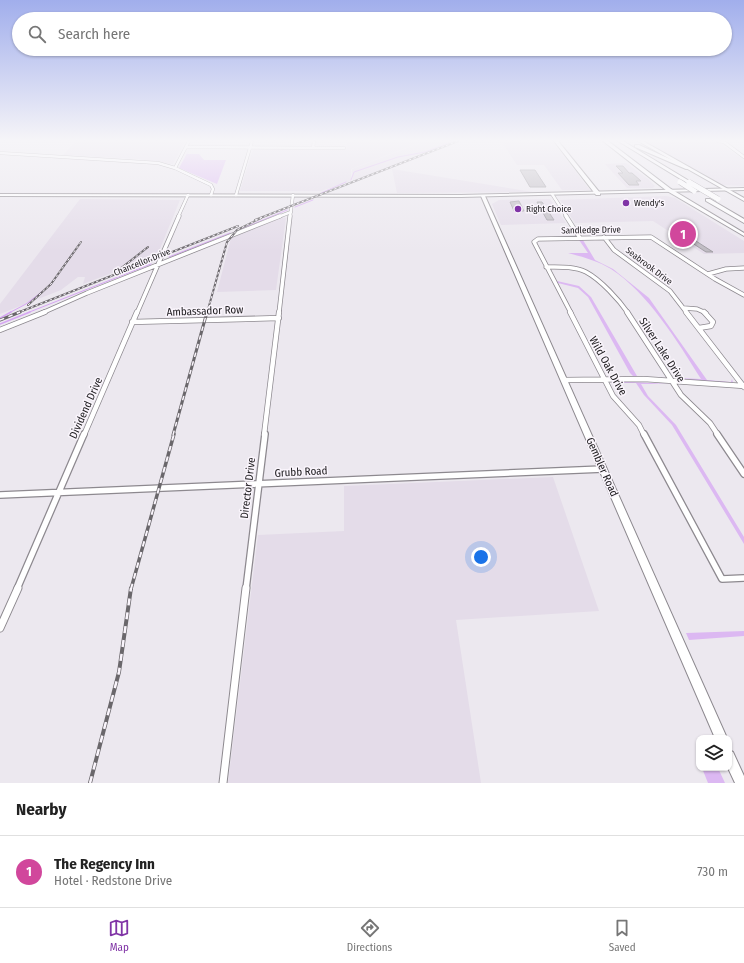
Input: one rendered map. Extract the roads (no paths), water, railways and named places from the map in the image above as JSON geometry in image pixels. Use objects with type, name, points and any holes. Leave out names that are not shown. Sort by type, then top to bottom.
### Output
[{"type":"highway","points":[[652,178],[669,190]]},
{"type":"highway","points":[[673,178],[744,221]]},
{"type":"highway","points":[[681,178],[744,215]]},
{"type":"highway","points":[[657,190],[660,188],[658,182]]},
{"type":"main road","points":[[585,178],[598,194]]},
{"type":"main road","points":[[704,178],[744,200]]},
{"type":"main road","points":[[0,195],[483,196],[598,194],[657,190],[744,189]]},
{"type":"main road","points":[[669,190],[744,235]]},
{"type":"main road","points":[[620,193],[674,194],[744,192]]},
{"type":"main road","name":"Gembler Road","points":[[483,196],[720,735]]},
{"type":"main road","points":[[732,763],[741,783]]},
{"type":"street","points":[[195,178],[211,185],[213,189],[211,195]]},
{"type":"street","points":[[236,195],[241,178]]},
{"type":"street","points":[[552,194],[580,238]]},
{"type":"street","name":"Dividend Drive","points":[[0,628],[188,195]]},
{"type":"street","name":"Director Drive","points":[[223,783],[293,195]]},
{"type":"street","name":"Chancellor Drive","points":[[0,330],[158,264],[291,212]]},
{"type":"street","name":"Seabrook Drive","points":[[604,237],[617,252],[665,286],[684,308],[744,386]]},
{"type":"street","name":"Sandledge Drive","points":[[535,240],[649,237],[658,241],[708,274]]},
{"type":"street","name":"Wild Oak Drive","points":[[535,240],[534,244],[615,400],[632,415],[639,425],[722,580],[744,578]]},
{"type":"street","name":"Silver Lake Drive","points":[[546,267],[567,267],[586,272],[615,294],[685,400],[710,423],[744,474]]},
{"type":"street","points":[[708,274],[726,269],[744,268]]},
{"type":"street","points":[[708,274],[744,295]]},
{"type":"street","points":[[684,308],[700,310],[711,317],[713,322],[711,326],[699,328]]},
{"type":"street","name":"Ambassador Row","points":[[132,322],[279,318]]},
{"type":"street","points":[[564,380],[603,378],[744,386]]},
{"type":"street","name":"Grubb Road","points":[[0,495],[603,469]]},
{"type":"waterway","points":[[321,193],[346,182]]},
{"type":"waterway","points":[[295,207],[313,200]]},
{"type":"waterway","points":[[241,229],[287,210]]},
{"type":"waterway","points":[[169,257],[230,233]]},
{"type":"waterway","points":[[27,313],[151,264]]},
{"type":"waterway","points":[[9,313],[26,304],[43,291]]},
{"type":"waterway","points":[[0,318],[11,312]]},
{"type":"waterway","points":[[0,324],[30,312]]},
{"type":"railway","points":[[255,220],[364,178]]},
{"type":"railway","points":[[207,313],[227,242],[237,230],[261,218]]},
{"type":"railway","points":[[17,313],[238,226]]},
{"type":"railway","points":[[28,305],[51,284],[81,242]]},
{"type":"railway","points":[[120,269],[148,247]]},
{"type":"railway","points":[[0,320],[20,312]]},
{"type":"railway","points":[[173,435],[207,312]]},
{"type":"railway","points":[[131,589],[174,434]]},
{"type":"railway","points":[[90,783],[119,672],[131,588]]},
{"type":"place","name":"Wendy's","points":[[626,203]]},
{"type":"place","name":"Right Choice","points":[[518,209]]},
{"type":"place","name":"The Regency Inn","points":[[683,234]]}]
